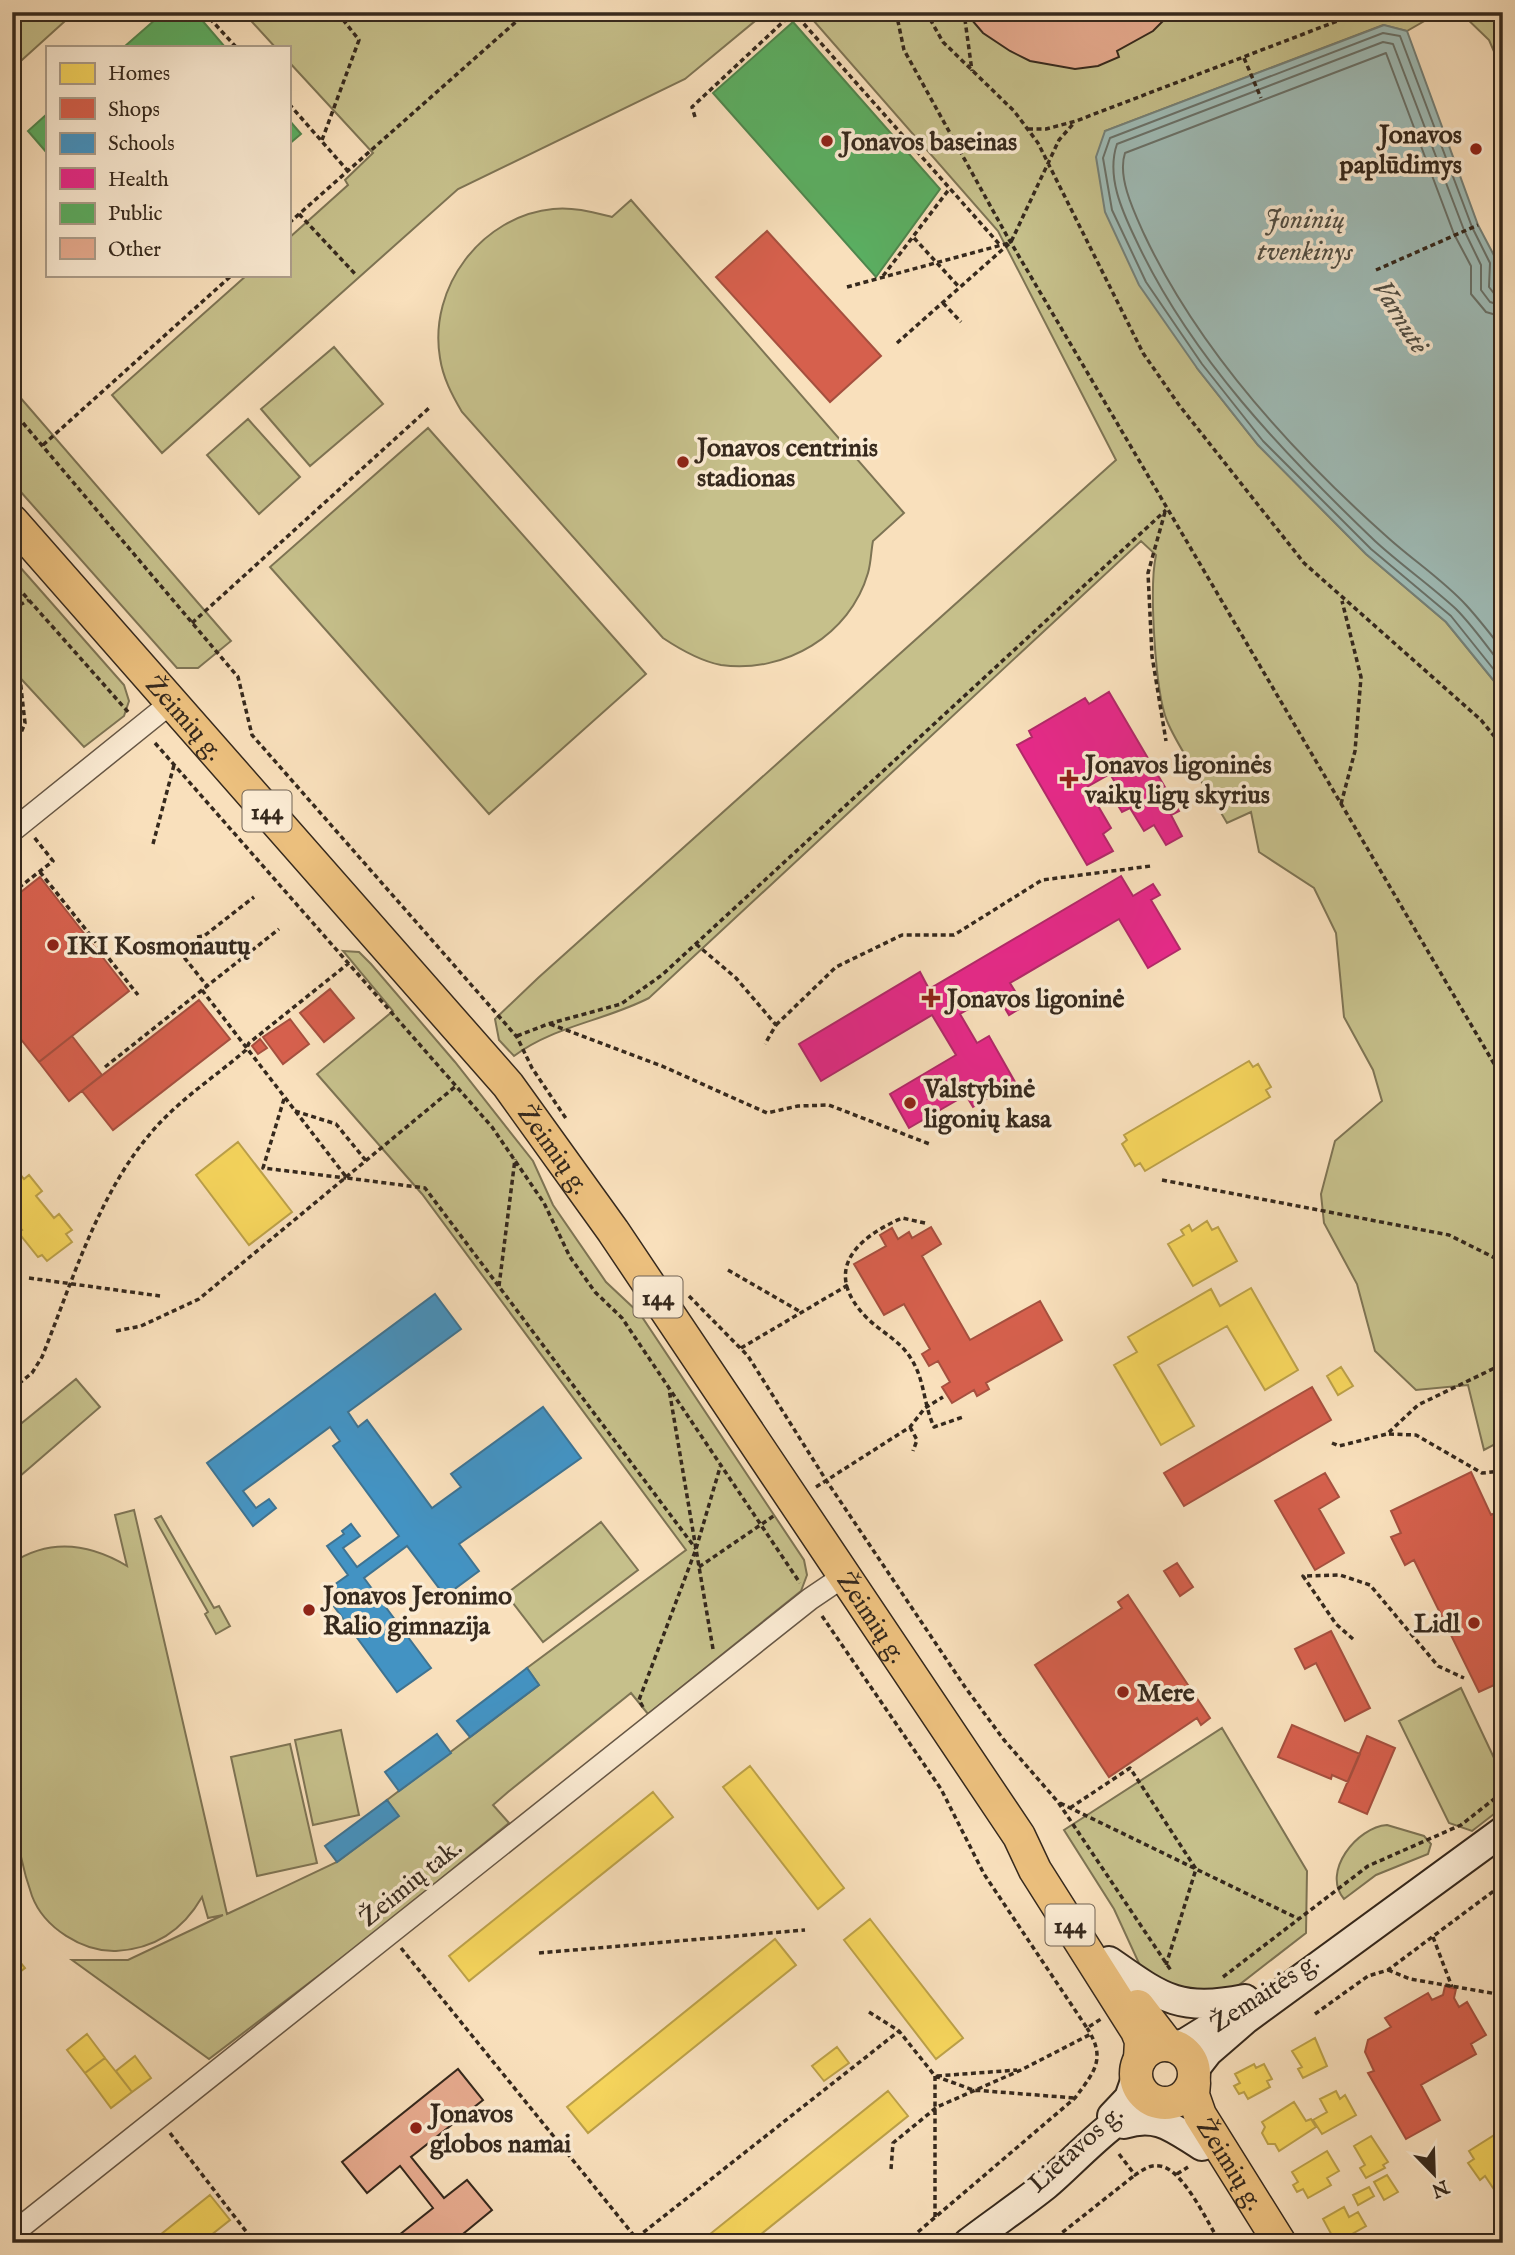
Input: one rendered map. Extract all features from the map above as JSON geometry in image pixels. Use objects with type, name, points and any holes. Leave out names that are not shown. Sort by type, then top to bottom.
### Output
[{"type":"main road","name":"Žeimių g.","points":[[12,521],[508,1085],[613,1231],[1019,1836],[1114,2014],[1141,2041],[1138,2069],[1141,2091],[1180,2115],[1195,2157],[1265,2243]]},
{"type":"main road","name":"Žemaitės g.","points":[[1194,2076],[1208,2052],[1246,2019],[1503,1831]]},
{"type":"main road","name":"Žeimių g.","points":[[1019,1836],[1046,1863],[1154,2030],[1190,2057],[1194,2076],[1193,2095],[1200,2115],[1280,2243]]},
{"type":"main road","name":"Žemaitės g.","points":[[1171,2045],[1194,2038],[1316,1956],[1354,1938]]},
{"type":"main road","points":[[1109,1961],[1150,1990],[1175,2001],[1200,2006],[1255,1997]]},
{"type":"main road","points":[[1112,2135],[1126,2066],[1129,2034],[1114,2014]]},
{"type":"main road","points":[[1138,2069],[1155,2047],[1171,2045]]},
{"type":"main road","name":"Lietavos g.","points":[[1112,2135],[1129,2098],[1138,2069]]},
{"type":"main road","name":"Žeimių g.","points":[[1160,2103],[1182,2098],[1194,2076]]},
{"type":"main road","name":"Lietavos g.","points":[[968,2243],[1006,2213],[1037,2180],[1112,2135],[1137,2109],[1160,2103]]},
{"type":"main road","points":[[1112,2135],[1136,2121],[1162,2121],[1195,2157]]},
{"type":"street","points":[[12,831],[172,702]]},
{"type":"street","name":"Žeimių tak.","points":[[12,2234],[810,1598],[844,1576]]},
{"type":"path","points":[[204,12],[235,46]]},
{"type":"path","points":[[322,140],[359,40],[337,12]]},
{"type":"path","points":[[290,222],[527,12]]},
{"type":"path","points":[[896,12],[904,50],[1011,242],[1166,510],[1503,1079]]},
{"type":"path","points":[[926,12],[943,42],[1028,129],[1050,163],[1143,353],[1179,405],[1304,563],[1481,720],[1503,747]]},
{"type":"path","points":[[960,12],[965,20],[972,71]]},
{"type":"path","points":[[1028,129],[1046,129],[1076,121],[1361,12]]},
{"type":"path","points":[[695,117],[692,107],[784,21],[796,15],[1000,245]]},
{"type":"path","points":[[1244,57],[1261,98]]},
{"type":"path","points":[[290,105],[347,170]]},
{"type":"path","points":[[897,344],[1011,242],[1059,140],[1076,121]]},
{"type":"path","points":[[882,277],[950,188]]},
{"type":"path","points":[[299,214],[357,276]]},
{"type":"path","points":[[1377,270],[1478,225]]},
{"type":"path","points":[[913,237],[960,288]]},
{"type":"path","points":[[847,287],[1011,242]]},
{"type":"path","points":[[43,445],[231,276]]},
{"type":"path","points":[[943,302],[961,322]]},
{"type":"path","points":[[192,623],[429,408]]},
{"type":"path","points":[[12,410],[238,677],[252,735],[517,1037],[532,1068],[568,1121]]},
{"type":"path","points":[[1166,510],[1148,573],[1149,632],[1166,741]]},
{"type":"path","points":[[517,1037],[548,1024],[621,1004],[662,975],[1166,510]]},
{"type":"path","points":[[12,581],[349,963],[515,1157],[544,1203],[570,1257],[595,1292],[622,1318],[941,1789],[984,1874],[1091,2034],[1099,2051],[1095,2070],[1075,2098],[905,2243]]},
{"type":"path","points":[[1341,598],[1361,677],[1356,751],[1341,804]]},
{"type":"path","points":[[12,609],[29,600]]},
{"type":"path","points":[[12,755],[25,723],[15,634],[20,607]]},
{"type":"path","points":[[153,844],[174,765]]},
{"type":"path","points":[[12,893],[53,861],[40,844]]},
{"type":"path","points":[[765,1044],[776,1025],[836,967],[902,935],[954,935],[1042,880],[1150,866]]},
{"type":"path","points":[[40,872],[138,995]]},
{"type":"path","points":[[197,937],[204,936],[254,897]]},
{"type":"path","points":[[105,1067],[279,929]]},
{"type":"path","points":[[696,944],[736,978],[776,1025]]},
{"type":"path","points":[[179,951],[207,986]]},
{"type":"path","points":[[12,1389],[32,1373],[42,1357],[86,1243],[126,1168],[157,1126],[246,1050],[249,1043],[349,963]]},
{"type":"path","points":[[202,990],[347,1178]]},
{"type":"path","points":[[548,1024],[662,1066],[767,1114],[798,1107],[829,1105],[932,1145]]},
{"type":"path","points":[[116,1331],[141,1326],[199,1299],[456,1086]]},
{"type":"path","points":[[284,1099],[263,1168],[425,1188],[696,1549]]},
{"type":"path","points":[[293,1110],[336,1124],[367,1162]]},
{"type":"path","points":[[499,1286],[515,1157]]},
{"type":"path","points":[[1162,1180],[1449,1235],[1503,1262]]},
{"type":"path","points":[[925,1223],[902,1218],[860,1242],[847,1260],[848,1285],[866,1318],[903,1346],[912,1360],[923,1380],[925,1408],[934,1427],[963,1417]]},
{"type":"path","points":[[728,1270],[801,1312]]},
{"type":"path","points":[[29,1278],[160,1296]]},
{"type":"path","points":[[741,1348],[848,1285]]},
{"type":"path","points":[[688,1294],[741,1348],[826,1480],[1004,1740],[1058,1802],[1174,1974]]},
{"type":"path","points":[[1387,1434],[1419,1405],[1503,1364]]},
{"type":"path","points":[[669,1387],[718,1672]]},
{"type":"path","points":[[699,1567],[826,1480],[910,1427],[925,1408],[943,1397]]},
{"type":"path","points":[[910,1427],[917,1440],[913,1451]]},
{"type":"path","points":[[1332,1443],[1339,1446],[1387,1434],[1416,1435],[1482,1473],[1503,1471]]},
{"type":"path","points":[[655,1723],[639,1700],[696,1549],[721,1464]]},
{"type":"path","points":[[1353,1639],[1336,1624],[1303,1576],[1340,1575],[1370,1585],[1438,1666],[1464,1678]]},
{"type":"path","points":[[1070,1808],[1130,1768],[1196,1869]]},
{"type":"path","points":[[1219,1980],[1368,1866],[1461,1825],[1503,1792]]},
{"type":"path","points":[[1058,1802],[1299,1919]]},
{"type":"path","points":[[1166,1965],[1196,1869]]},
{"type":"path","points":[[1315,2014],[1368,1976],[1388,1970],[1503,1884]]},
{"type":"path","points":[[12,1890],[20,1924],[12,1926]]},
{"type":"path","points":[[539,1953],[805,1930]]},
{"type":"path","points":[[390,1934],[640,2243]]},
{"type":"path","points":[[1433,1937],[1452,1987]]},
{"type":"path","points":[[1388,1970],[1410,1979],[1503,1995]]},
{"type":"path","points":[[869,2012],[899,2031],[935,2076],[973,2090],[1075,2098]]},
{"type":"path","points":[[1087,2028],[1114,2014]]},
{"type":"path","points":[[630,2243],[899,2031]]},
{"type":"path","points":[[891,2169],[893,2143],[937,2107],[1021,2070],[1091,2034]]},
{"type":"path","points":[[935,2076],[1021,2070]]},
{"type":"path","points":[[935,2076],[935,2217]]},
{"type":"path","points":[[158,2118],[252,2242]]},
{"type":"path","points":[[1112,2135],[1135,2175]]},
{"type":"path","points":[[1177,2174],[1195,2157]]},
{"type":"path","points":[[1049,2243],[1135,2175],[1151,2166],[1162,2166],[1177,2174],[1220,2243]]},
{"type":"shaded area","points":[[12,12],[75,12],[12,69]]},
{"type":"shaded area","points":[[243,12],[766,12],[685,79],[458,189],[162,453],[112,395],[246,276],[290,276],[290,237],[348,185],[345,180],[373,153],[290,63],[290,46],[274,46]]},
{"type":"shaded area","points":[[806,12],[1440,12],[1407,31],[1383,25],[1105,131],[1197,368],[1258,445],[1366,554],[1446,622],[1503,692],[1503,1440],[1484,1450],[1468,1385],[1416,1390],[1375,1351],[1357,1284],[1324,1223],[1321,1194],[1335,1141],[1382,1101],[1373,1070],[1344,1017],[1336,933],[1314,888],[1259,852],[1251,812],[1227,823],[1167,721],[1159,687],[1154,639],[1153,590],[1156,555],[1141,541],[649,998],[562,1031],[514,1056],[499,1040],[495,1019],[538,978],[1116,460],[998,231]]},
{"type":"shaded area","points":[[1460,12],[1503,12],[1503,72],[1489,40]]},
{"type":"shaded area","name":"Jonavos centrinis stadionas","points":[[631,200],[904,513],[873,541],[868,573],[859,595],[846,615],[812,646],[791,656],[745,666],[721,665],[706,661],[663,638],[462,412],[451,393],[441,365],[438,332],[443,306],[452,282],[465,260],[483,241],[504,225],[527,214],[568,209],[612,217]]},
{"type":"shaded area","points":[[334,347],[383,404],[310,466],[261,409]]},
{"type":"shaded area","points":[[12,388],[231,641],[198,668],[177,668],[12,482]]},
{"type":"shaded area","points":[[248,419],[300,477],[259,514],[207,455]]},
{"type":"shaded area","points":[[428,428],[646,674],[489,814],[270,567]]},
{"type":"shaded area","points":[[12,558],[124,685],[129,701],[124,716],[84,747],[12,669]]},
{"type":"shaded area","points":[[343,951],[359,952],[371,964],[455,1062],[533,1161],[553,1205],[606,1282],[640,1314],[804,1560],[807,1575],[801,1591],[648,1714],[631,1693],[508,1792],[493,1805],[509,1823],[376,1932],[209,2059],[72,1960],[128,1960],[223,1915],[208,1918],[202,1897],[186,1919],[155,1942],[130,1949],[103,1950],[78,1942],[55,1928],[38,1908],[32,1896],[20,1850],[14,1805],[12,1563],[41,1550],[70,1547],[99,1553],[127,1566],[115,1515],[134,1510],[227,1914],[337,1862],[398,1816],[387,1800],[539,1685],[527,1668],[686,1550],[422,1194],[317,1074],[393,1011]]},
{"type":"shaded area","points":[[76,1379],[100,1407],[12,1483],[12,1431]]},
{"type":"shaded area","points":[[161,1516],[214,1608],[219,1606],[230,1626],[216,1634],[205,1614],[208,1612],[155,1519]]},
{"type":"shaded area","points":[[601,1522],[638,1570],[543,1642],[506,1594]]},
{"type":"shaded area","points":[[1461,1688],[1503,1777],[1503,1807],[1472,1831],[1449,1823],[1399,1721]]},
{"type":"shaded area","points":[[1222,1728],[1307,1871],[1306,1933],[1235,1988],[1204,1999],[1143,1972],[1114,1909],[1064,1830]]},
{"type":"shaded area","points":[[341,1730],[359,1815],[313,1825],[295,1740]]},
{"type":"shaded area","points":[[290,1744],[317,1863],[257,1876],[231,1757]]},
{"type":"shaded area","points":[[1387,1825],[1424,1836],[1431,1844],[1428,1854],[1376,1875],[1344,1899],[1338,1888],[1337,1876],[1346,1853],[1364,1834]]},
{"type":"water","name":"Joninių tvenkinys","points":[[1384,25],[1407,31],[1478,225],[1498,263],[1495,284],[1503,294],[1503,692],[1446,622],[1366,554],[1258,445],[1197,368],[1139,285],[1105,212],[1096,157],[1105,131]]},
{"type":"building: Homes","points":[[1249,1061],[1253,1067],[1258,1064],[1271,1087],[1266,1090],[1270,1097],[1145,1171],[1140,1163],[1135,1166],[1122,1144],[1127,1140],[1124,1135]]},
{"type":"building: Homes","points":[[238,1142],[292,1212],[249,1245],[196,1175]]},
{"type":"building: Homes","points":[[12,1164],[24,1179],[29,1175],[42,1191],[36,1196],[54,1218],[59,1214],[72,1230],[66,1234],[72,1242],[47,1261],[42,1255],[38,1257],[18,1232],[22,1230],[12,1218]]},
{"type":"building: Homes","points":[[1207,1221],[1212,1230],[1218,1227],[1237,1261],[1193,1286],[1168,1244],[1184,1235],[1181,1230],[1189,1225],[1192,1231]]},
{"type":"building: Homes","points":[[1251,1288],[1298,1370],[1265,1390],[1227,1326],[1158,1365],[1194,1426],[1161,1445],[1114,1365],[1137,1352],[1128,1337],[1211,1289],[1220,1306]]},
{"type":"building: Homes","points":[[1341,1367],[1353,1386],[1338,1395],[1327,1376]]},
{"type":"building: Homes","points":[[750,1766],[844,1888],[818,1909],[723,1787]]},
{"type":"building: Homes","points":[[653,1792],[673,1817],[469,1981],[449,1956]]},
{"type":"building: Homes","points":[[870,1919],[963,2038],[936,2059],[844,1940]]},
{"type":"building: Homes","points":[[775,1939],[796,1965],[588,2133],[567,2107]]},
{"type":"building: Homes","points":[[16,1957],[25,1968],[12,1978],[12,1960]]},
{"type":"building: Homes","points":[[87,2034],[105,2058],[85,2073],[67,2050]]},
{"type":"building: Homes","points":[[1315,2038],[1327,2066],[1303,2078],[1298,2069],[1302,2067],[1292,2051]]},
{"type":"building: Homes","points":[[837,2047],[849,2063],[824,2081],[812,2066]]},
{"type":"building: Homes","points":[[135,2056],[151,2078],[132,2092],[116,2071]]},
{"type":"building: Homes","points":[[105,2058],[132,2092],[111,2108],[85,2073]]},
{"type":"building: Homes","points":[[1254,2064],[1256,2068],[1264,2064],[1272,2079],[1267,2081],[1270,2087],[1248,2099],[1244,2092],[1239,2094],[1234,2086],[1240,2083],[1235,2074]]},
{"type":"building: Homes","points":[[888,2091],[908,2116],[750,2243],[699,2243]]},
{"type":"building: Homes","points":[[1336,2091],[1340,2099],[1345,2095],[1356,2115],[1322,2134],[1313,2120],[1327,2112],[1320,2099]]},
{"type":"building: Homes","points":[[1294,2102],[1306,2121],[1311,2119],[1316,2127],[1279,2151],[1275,2144],[1268,2144],[1262,2133],[1265,2127],[1262,2122]]},
{"type":"building: Homes","points":[[1496,2134],[1500,2141],[1503,2139],[1503,2216],[1495,2204],[1501,2200],[1485,2176],[1480,2180],[1468,2163],[1474,2159],[1469,2151]]},
{"type":"building: Homes","points":[[1371,2136],[1388,2162],[1383,2165],[1385,2168],[1366,2178],[1360,2168],[1365,2165],[1354,2146]]},
{"type":"building: Homes","points":[[1327,2151],[1339,2171],[1327,2178],[1331,2185],[1308,2198],[1303,2189],[1297,2192],[1293,2185],[1298,2182],[1292,2172]]},
{"type":"building: Homes","points":[[1387,2175],[1398,2192],[1384,2200],[1374,2182]]},
{"type":"building: Homes","points":[[1369,2187],[1374,2196],[1358,2205],[1353,2195]]},
{"type":"building: Homes","points":[[210,2195],[230,2220],[201,2243],[150,2243]]},
{"type":"building: Homes","points":[[1344,2207],[1349,2217],[1358,2212],[1366,2226],[1336,2243],[1323,2219]]},
{"type":"building: Shops","points":[[767,231],[881,356],[830,402],[716,277]]},
{"type":"building: Shops","name":"IKI Kosmonautų","points":[[40,877],[129,991],[39,1062],[12,1028],[12,899]]},
{"type":"building: Shops","points":[[330,989],[354,1018],[324,1042],[300,1013]]},
{"type":"building: Shops","points":[[199,1000],[230,1039],[113,1130],[82,1091]]},
{"type":"building: Shops","points":[[290,1019],[309,1044],[283,1064],[263,1037]]},
{"type":"building: Shops","points":[[72,1036],[102,1075],[69,1101],[39,1062]]},
{"type":"building: Shops","points":[[260,1039],[267,1048],[258,1054],[252,1046]]},
{"type":"building: Shops","points":[[931,1227],[941,1244],[922,1256],[970,1340],[1040,1301],[1062,1340],[986,1383],[989,1389],[977,1396],[974,1390],[952,1403],[942,1387],[950,1382],[938,1361],[929,1366],[922,1354],[930,1349],[904,1304],[884,1315],[854,1264],[886,1246],[880,1235],[892,1228],[898,1239],[909,1232],[912,1238]]},
{"type":"building: Shops","points":[[1312,1387],[1331,1420],[1184,1506],[1164,1473]]},
{"type":"building: Shops","name":"Lidl","points":[[1471,1472],[1491,1515],[1503,1509],[1503,1681],[1479,1692],[1414,1560],[1405,1565],[1391,1537],[1401,1533],[1391,1511]]},
{"type":"building: Shops","points":[[1325,1473],[1339,1497],[1319,1509],[1344,1553],[1315,1570],[1275,1501]]},
{"type":"building: Shops","points":[[1177,1563],[1193,1587],[1180,1596],[1164,1571]]},
{"type":"building: Shops","name":"Mere","points":[[1128,1595],[1210,1718],[1201,1725],[1197,1718],[1109,1777],[1035,1665],[1122,1608],[1118,1602]]},
{"type":"building: Shops","points":[[1331,1631],[1370,1708],[1345,1721],[1316,1663],[1305,1669],[1295,1649]]},
{"type":"building: Shops","points":[[1292,1725],[1360,1754],[1348,1782],[1332,1775],[1331,1779],[1278,1757]]},
{"type":"building: Shops","points":[[1367,1736],[1395,1748],[1367,1814],[1339,1802]]},
{"type":"building: Shops","points":[[1445,1986],[1456,1989],[1454,1998],[1459,2007],[1467,2002],[1486,2035],[1471,2044],[1476,2054],[1421,2085],[1440,2120],[1406,2139],[1368,2073],[1374,2071],[1365,2052],[1368,2040],[1391,2027],[1385,2018],[1428,1993],[1432,2000],[1443,1995]]},
{"type":"building: Schools","points":[[435,1294],[461,1329],[348,1412],[358,1427],[367,1420],[432,1508],[461,1487],[451,1474],[543,1407],[581,1458],[459,1544],[479,1571],[445,1596],[407,1546],[364,1578],[431,1668],[397,1692],[330,1601],[340,1594],[334,1585],[348,1575],[327,1546],[344,1534],[342,1531],[351,1524],[360,1536],[343,1548],[357,1567],[399,1536],[333,1446],[340,1441],[330,1427],[243,1491],[256,1508],[269,1499],[276,1508],[253,1526],[207,1463]]},
{"type":"building: Schools","points":[[527,1668],[539,1685],[470,1737],[457,1721]]},
{"type":"building: Schools","points":[[437,1734],[451,1753],[399,1791],[385,1772]]},
{"type":"building: Schools","points":[[387,1800],[399,1816],[337,1862],[325,1846]]},
{"type":"building: Health","name":"Jonavos ligoninės vaikų ligų skyrius","points":[[1109,692],[1179,811],[1171,815],[1182,836],[1166,845],[1154,825],[1144,831],[1130,808],[1122,812],[1108,789],[1116,784],[1110,774],[1087,787],[1111,828],[1103,834],[1113,851],[1087,865],[1017,745],[1032,737],[1029,731],[1085,698],[1089,704]]},
{"type":"building: Health","name":"Jonavos ligoninė","points":[[1121,876],[1133,896],[1153,884],[1160,895],[1151,900],[1180,949],[1148,968],[1119,919],[1010,983],[1024,1006],[1009,1015],[996,993],[960,1014],[977,1043],[989,1036],[1015,1082],[973,1107],[964,1092],[957,1096],[959,1099],[909,1128],[890,1094],[956,1055],[932,1015],[821,1081],[799,1044],[920,972],[929,989]]},
{"type":"building: Public","points":[[164,12],[195,12],[224,46],[125,46]]},
{"type":"building: Public","name":"Jonavos baseinas","points":[[793,22],[940,189],[876,277],[713,93]]},
{"type":"building: Public","points":[[46,115],[46,152],[28,131]]},
{"type":"building: Public","points":[[290,121],[301,134],[290,143]]},
{"type":"building: Other","points":[[965,12],[1172,12],[1153,31],[1117,51],[1119,57],[1098,66],[1075,69],[1030,61],[1010,51],[983,33]]},
{"type":"building: Other","name":"Jonavos globos namai","points":[[458,2069],[483,2100],[411,2157],[444,2198],[467,2180],[492,2210],[452,2243],[389,2243],[433,2208],[400,2166],[367,2193],[342,2162]]},
{"type":"place","name":"Jonavos baseinas","points":[[827,141]]},
{"type":"place","name":"Jonavos paplūdimys","points":[[1476,149]]},
{"type":"place","name":"Jonavos centrinis stadionas","points":[[683,462]]},
{"type":"place","name":"Jonavos ligoninės vaikų ligų skyrius","points":[[1069,779]]},
{"type":"place","name":"IKI Kosmonautų","points":[[53,945]]},
{"type":"place","name":"Jonavos ligoninė","points":[[931,998]]},
{"type":"place","name":"Valstybinė ligonių kasa","points":[[910,1103]]},
{"type":"place","name":"Jonavos Jeronimo Ralio gimnazija","points":[[309,1610]]},
{"type":"place","name":"Lidl","points":[[1474,1623]]},
{"type":"place","name":"Mere","points":[[1123,1692]]},
{"type":"place","name":"Jonavos globos namai","points":[[416,2128]]},
{"type":"water label","name":"Varnutė","points":[[1402,316]]}]
